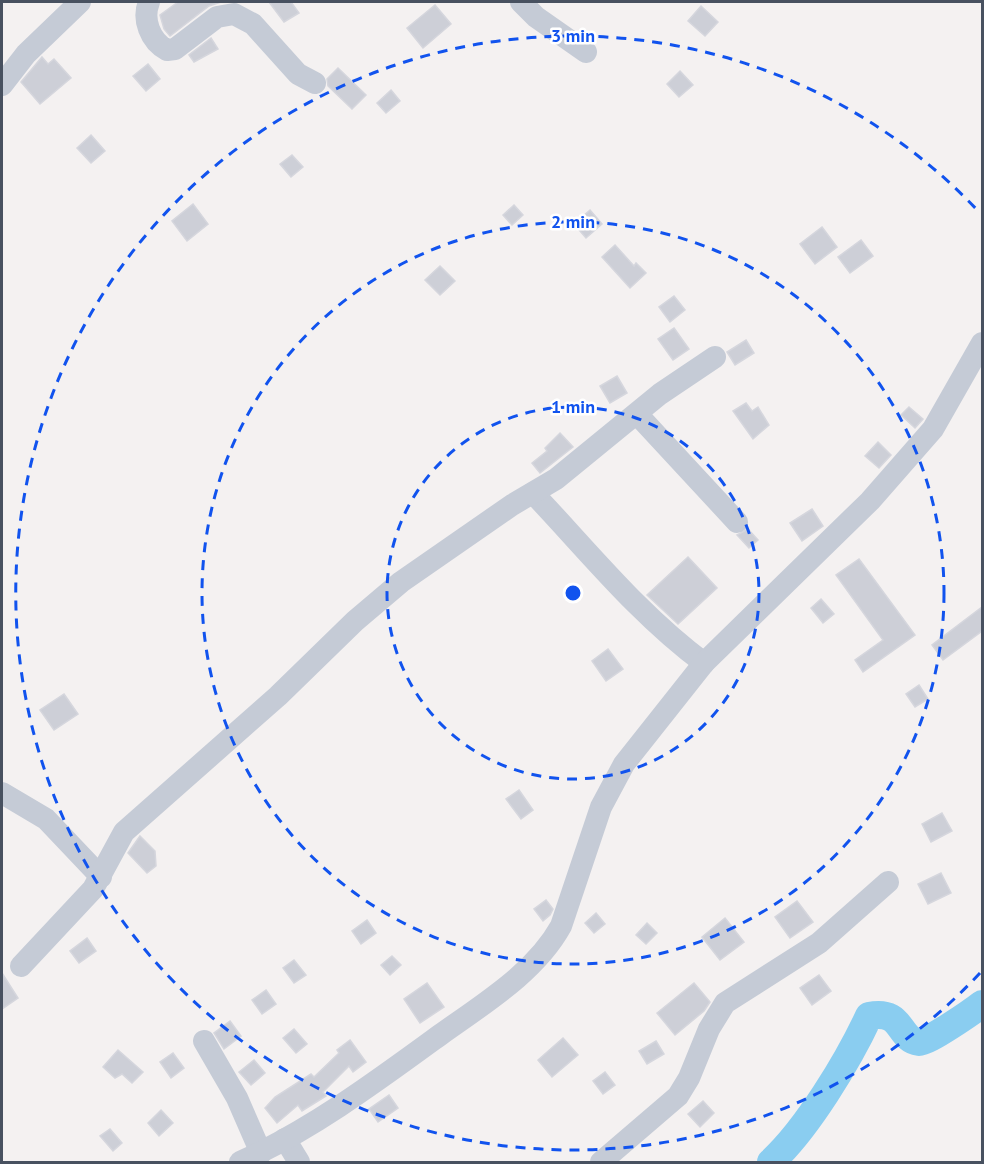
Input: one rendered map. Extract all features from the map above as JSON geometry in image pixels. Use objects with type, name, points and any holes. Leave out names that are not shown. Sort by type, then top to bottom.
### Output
[{"type":"street","points":[[2,85],[26,54],[80,2]]},
{"type":"street","points":[[149,2],[145,17],[152,36],[167,50],[175,49],[217,17],[234,14],[253,24],[297,74],[315,83]]},
{"type":"street","points":[[521,2],[536,16],[586,52]]},
{"type":"street","points":[[204,1041],[237,1098],[251,1158],[285,1139],[389,1072],[493,997],[532,964],[552,942],[561,926],[601,807],[624,765],[704,663],[870,501],[917,447],[942,416],[982,343]]},
{"type":"street","points":[[21,966],[41,947],[101,877],[124,832],[278,696],[355,621],[401,582],[556,479],[660,394],[715,357]]},
{"type":"street","points":[[637,414],[737,522]]},
{"type":"street","points":[[533,493],[638,606],[674,641],[704,663]]},
{"type":"street","points":[[2,793],[46,819],[101,877]]},
{"type":"street","points":[[601,1162],[678,1096],[689,1077],[709,1029],[726,1003],[819,943],[888,882]]},
{"type":"street","points":[[285,1139],[299,1162]]},
{"type":"building","points":[[178,2],[221,2],[209,6],[170,36],[164,29],[160,15]]},
{"type":"building","points":[[269,2],[291,2],[299,13],[284,22]]},
{"type":"building","points":[[435,5],[451,24],[423,48],[407,28]]},
{"type":"building","points":[[701,6],[718,22],[705,36],[688,21]]},
{"type":"building","points":[[211,38],[218,49],[194,62],[189,55]]},
{"type":"building","points":[[42,57],[48,64],[54,59],[71,78],[40,104],[21,82]]},
{"type":"building","points":[[148,64],[160,79],[146,91],[133,76]]},
{"type":"building","points":[[338,68],[366,95],[352,109],[328,86],[327,79]]},
{"type":"building","points":[[680,71],[693,85],[679,97],[667,84]]},
{"type":"building","points":[[391,90],[400,101],[386,113],[377,103]]},
{"type":"building","points":[[91,135],[105,151],[91,163],[77,148]]},
{"type":"building","points":[[292,155],[303,167],[291,177],[280,164]]},
{"type":"building","points":[[193,204],[208,224],[187,241],[172,221]]},
{"type":"building","points":[[514,205],[523,215],[512,225],[503,215]]},
{"type":"building","points":[[590,210],[602,224],[586,238],[574,224]]},
{"type":"building","points":[[822,227],[837,247],[815,264],[800,244]]},
{"type":"building","points":[[861,240],[873,256],[850,273],[838,257]]},
{"type":"building","points":[[615,245],[634,266],[636,263],[646,273],[630,288],[602,257]]},
{"type":"building","points":[[440,266],[455,281],[440,295],[425,280]]},
{"type":"building","points":[[674,296],[685,310],[670,322],[659,307]]},
{"type":"building","points":[[674,328],[689,349],[673,360],[658,339]]},
{"type":"building","points":[[746,340],[754,353],[735,365],[727,352]]},
{"type":"building","points":[[617,376],[627,393],[610,403],[600,386]]},
{"type":"building","points":[[746,403],[752,411],[758,407],[769,425],[753,439],[733,411]]},
{"type":"building","points":[[909,407],[923,419],[915,428],[901,415]]},
{"type":"building","points":[[560,433],[573,447],[540,473],[532,463],[547,451],[545,448]]},
{"type":"building","points":[[878,442],[891,455],[879,468],[865,456]]},
{"type":"building","points":[[812,509],[823,526],[802,541],[790,523]]},
{"type":"building","points":[[748,529],[758,540],[749,548],[737,535]]},
{"type":"building","points":[[688,557],[717,588],[678,624],[647,595]]},
{"type":"building","points":[[859,559],[915,635],[863,672],[855,660],[883,640],[836,575]]},
{"type":"building","points":[[821,599],[834,614],[823,623],[811,608]]},
{"type":"building","points":[[982,607],[982,631],[943,660],[932,645]]},
{"type":"building","points":[[608,649],[623,669],[606,681],[592,661]]},
{"type":"building","points":[[919,685],[928,699],[915,707],[906,694]]},
{"type":"building","points":[[64,694],[78,714],[54,730],[40,710]]},
{"type":"building","points":[[519,790],[533,810],[521,819],[506,799]]},
{"type":"building","points":[[942,813],[952,831],[931,842],[922,824]]},
{"type":"building","points":[[140,836],[155,851],[156,866],[147,873],[128,853]]},
{"type":"building","points":[[941,873],[951,893],[928,904],[918,884]]},
{"type":"building","points":[[546,900],[553,909],[543,921],[534,909]]},
{"type":"building","points":[[797,901],[813,922],[790,938],[775,917]]},
{"type":"building","points":[[596,913],[605,924],[594,933],[585,923]]},
{"type":"building","points":[[725,918],[744,942],[720,960],[702,937]]},
{"type":"building","points":[[367,920],[376,933],[361,944],[352,931]]},
{"type":"building","points":[[647,923],[657,933],[646,944],[636,935]]},
{"type":"building","points":[[87,938],[96,951],[79,963],[70,951]]},
{"type":"building","points":[[392,956],[401,965],[390,975],[381,965]]},
{"type":"building","points":[[294,960],[306,975],[294,983],[283,968]]},
{"type":"building","points":[[2,973],[18,998],[2,1009]]},
{"type":"building","points":[[819,975],[831,991],[812,1005],[800,988]]},
{"type":"building","points":[[427,983],[444,1007],[420,1023],[404,999]]},
{"type":"building","points":[[694,983],[710,1002],[704,1011],[675,1035],[657,1013]]},
{"type":"building","points":[[266,990],[276,1004],[262,1014],[252,1000]]},
{"type":"building","points":[[230,1021],[241,1036],[224,1049],[214,1033]]},
{"type":"building","points":[[294,1029],[307,1044],[296,1053],[283,1038]]},
{"type":"building","points":[[563,1038],[578,1055],[552,1077],[538,1060]]},
{"type":"building","points":[[350,1040],[366,1062],[353,1072],[349,1066],[323,1092],[326,1096],[302,1111],[298,1105],[277,1123],[265,1108],[275,1097],[311,1074],[314,1077],[339,1053],[337,1050]]},
{"type":"building","points":[[656,1041],[664,1054],[647,1064],[639,1051]]},
{"type":"building","points":[[118,1050],[143,1072],[132,1083],[122,1074],[115,1078],[103,1067]]},
{"type":"building","points":[[173,1053],[184,1068],[171,1078],[160,1062]]},
{"type":"building","points":[[254,1060],[265,1073],[251,1085],[239,1072]]},
{"type":"building","points":[[605,1072],[615,1085],[603,1094],[593,1081]]},
{"type":"building","points":[[389,1095],[398,1108],[378,1122],[369,1109]]},
{"type":"building","points":[[703,1101],[714,1113],[700,1127],[688,1114]]},
{"type":"building","points":[[161,1110],[173,1123],[159,1136],[148,1123]]},
{"type":"building","points":[[110,1129],[122,1143],[113,1151],[100,1136]]},
{"type":"waterway","points":[[771,1162],[799,1132],[826,1093],[869,1016],[880,1015],[894,1020],[907,1036],[919,1042],[940,1032],[982,1004]]}]
